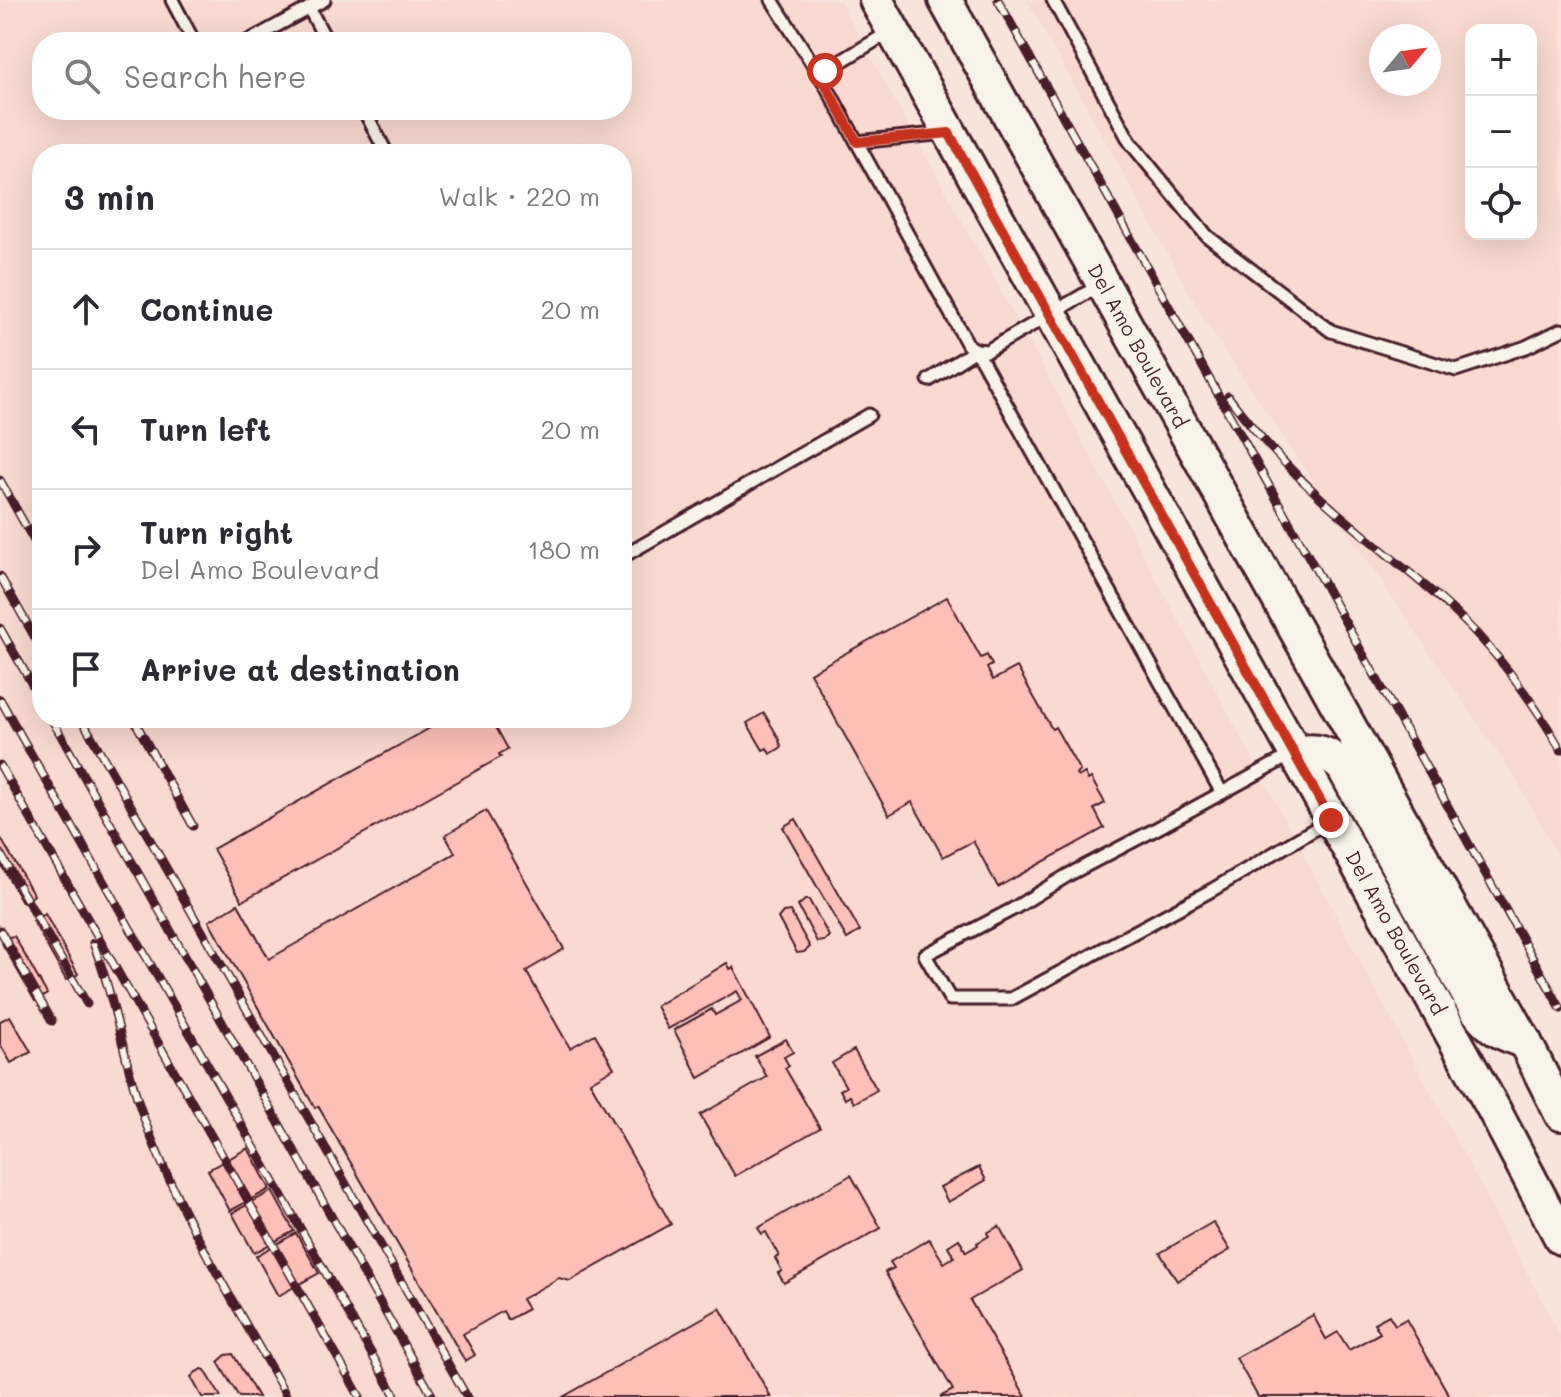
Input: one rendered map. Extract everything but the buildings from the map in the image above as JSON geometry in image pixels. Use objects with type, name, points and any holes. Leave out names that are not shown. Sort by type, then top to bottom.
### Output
[{"type":"main road","name":"Del Amo Boulevard","points":[[876,0],[1493,1108],[1561,1238]]},
{"type":"main road","name":"Del Amo Boulevard","points":[[945,0],[1525,1042],[1561,1114]]},
{"type":"main road","points":[[1294,753],[1321,752],[1343,767],[1476,1009],[1496,1031],[1525,1042]]},
{"type":"lane","points":[[172,0],[189,32]]},
{"type":"lane","points":[[265,32],[324,0]]},
{"type":"lane","points":[[772,0],[824,82],[968,345],[987,351],[1103,284]]},
{"type":"lane","points":[[1053,0],[1130,142],[1207,236],[1331,331],[1456,370],[1526,347],[1561,330]]},
{"type":"lane","points":[[309,8],[322,32]]},
{"type":"lane","points":[[824,82],[825,71],[892,30]]},
{"type":"lane","points":[[369,120],[382,144]]},
{"type":"lane","points":[[857,142],[949,133]]},
{"type":"lane","points":[[929,380],[976,350]]},
{"type":"lane","points":[[976,350],[1222,793]]},
{"type":"lane","points":[[632,551],[869,415]]},
{"type":"lane","points":[[1294,753],[925,955],[950,999],[1011,999],[1212,890],[1331,820]]},
{"type":"shaded area","points":[[0,0],[839,0],[1050,380],[1561,1337],[1561,1397],[0,1397]]},
{"type":"shaded area","points":[[1027,0],[1561,0],[1561,862],[1517,781],[1207,324]]},
{"type":"railway","points":[[998,0],[1561,1009]]},
{"type":"railway","points":[[1228,396],[1269,446],[1314,491],[1431,590],[1473,630],[1514,679],[1561,750]]},
{"type":"railway","points":[[0,480],[32,537]]},
{"type":"railway","points":[[0,576],[32,632]]},
{"type":"railway","points":[[0,628],[32,684]]},
{"type":"railway","points":[[0,699],[396,1397]]},
{"type":"railway","points":[[57,728],[433,1397]]},
{"type":"railway","points":[[87,728],[467,1397]]},
{"type":"railway","points":[[139,728],[193,826]]},
{"type":"railway","points":[[0,765],[360,1397]]},
{"type":"railway","points":[[0,853],[87,1004]]},
{"type":"railway","points":[[0,930],[52,1021]]},
{"type":"railway","points":[[93,943],[142,1113],[165,1171],[215,1269],[287,1397]]},
{"type":"route","points":[[825,71],[824,82],[857,142],[949,133],[1331,820]]}]
